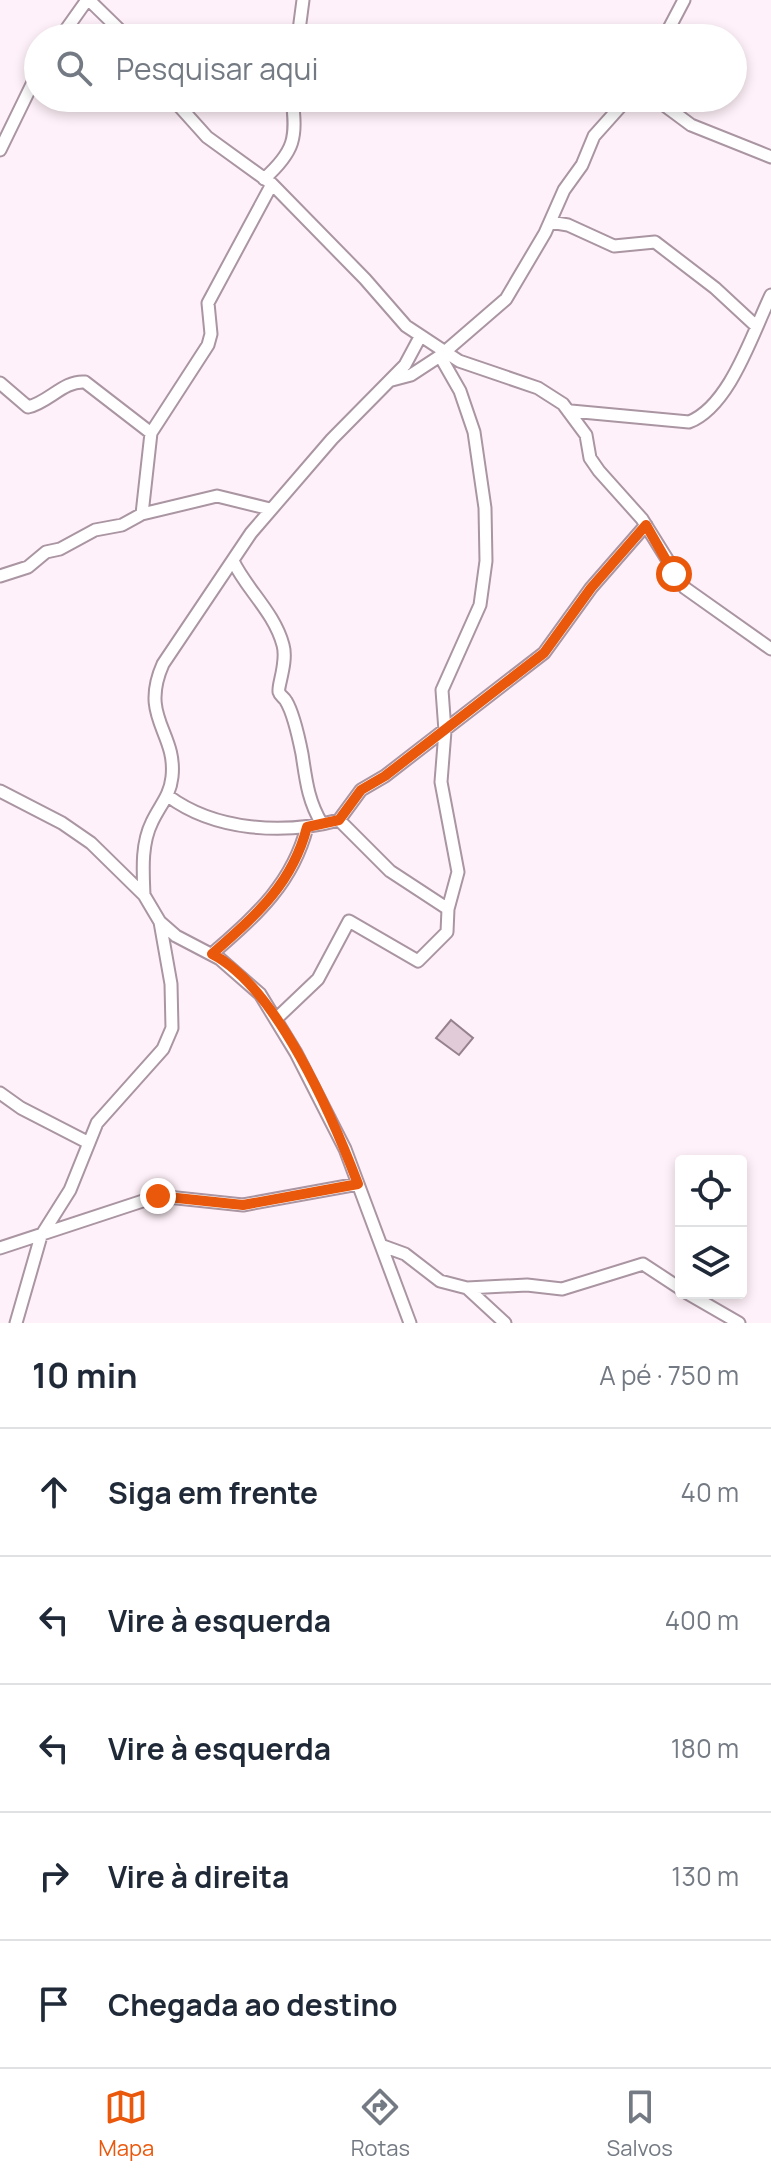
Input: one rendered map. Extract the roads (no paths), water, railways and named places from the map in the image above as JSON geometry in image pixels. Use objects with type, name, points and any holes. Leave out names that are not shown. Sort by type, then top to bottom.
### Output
[{"type":"street","points":[[70,24],[88,0],[113,24]]},
{"type":"street","points":[[300,24],[303,0]]},
{"type":"street","points":[[671,24],[684,0]]},
{"type":"street","points":[[0,150],[24,101]]},
{"type":"street","points":[[185,112],[207,137],[268,182],[365,279],[395,317],[420,337],[442,354],[538,388],[571,411],[586,435],[590,458],[646,525],[685,588],[771,649]]},
{"type":"street","points":[[142,514],[151,433],[208,345],[211,334],[208,303],[268,182],[288,156],[294,137],[293,112]]},
{"type":"street","points":[[390,380],[411,375],[442,354],[506,299],[522,277],[564,190],[582,165],[594,136],[615,112]]},
{"type":"street","points":[[673,112],[691,125],[771,157]]},
{"type":"street","points":[[550,222],[568,225],[614,246],[655,242],[705,280],[756,326]]},
{"type":"street","points":[[571,411],[689,422],[705,416],[724,391],[771,295]]},
{"type":"street","points":[[144,895],[142,866],[149,831],[168,796],[172,762],[154,708],[157,678],[270,509],[405,365],[420,337]]},
{"type":"street","points":[[276,1019],[318,979],[349,921],[418,961],[443,940],[447,932],[448,909],[458,872],[441,782],[445,731],[442,690],[480,605],[486,561],[485,508],[474,432],[460,391],[442,354]]},
{"type":"street","points":[[0,383],[28,407],[46,401],[69,384],[85,382],[151,433]]},
{"type":"street","points":[[0,576],[28,567],[46,552],[60,549],[95,530],[122,525],[142,514],[217,496],[270,509]]},
{"type":"street","points":[[168,796],[199,816],[265,829],[307,827],[339,820],[361,790],[445,731],[544,653],[591,588],[646,525]]},
{"type":"street","points":[[233,561],[247,586],[268,611],[284,647],[286,672],[279,684],[279,693],[288,705],[302,755],[304,782],[322,824]]},
{"type":"street","points":[[0,791],[62,823],[91,843],[144,895],[160,922],[176,936],[212,954],[260,994],[326,1109],[383,1246],[410,1323]]},
{"type":"street","points":[[339,820],[390,871],[448,909]]},
{"type":"street","points":[[212,954],[277,893],[301,851],[307,827]]},
{"type":"street","points":[[16,1323],[41,1236],[70,1190],[104,1114],[163,1049],[172,1028],[171,984],[160,922]]},
{"type":"street","points":[[0,1093],[30,1113],[89,1143]]},
{"type":"street","points":[[0,1248],[158,1196],[243,1205],[358,1184]]},
{"type":"street","points":[[383,1246],[405,1254],[440,1281],[467,1288],[527,1285],[562,1289],[643,1264],[675,1285]]},
{"type":"street","points":[[467,1288],[505,1323]]},
{"type":"street","points":[[697,1299],[739,1323]]}]
